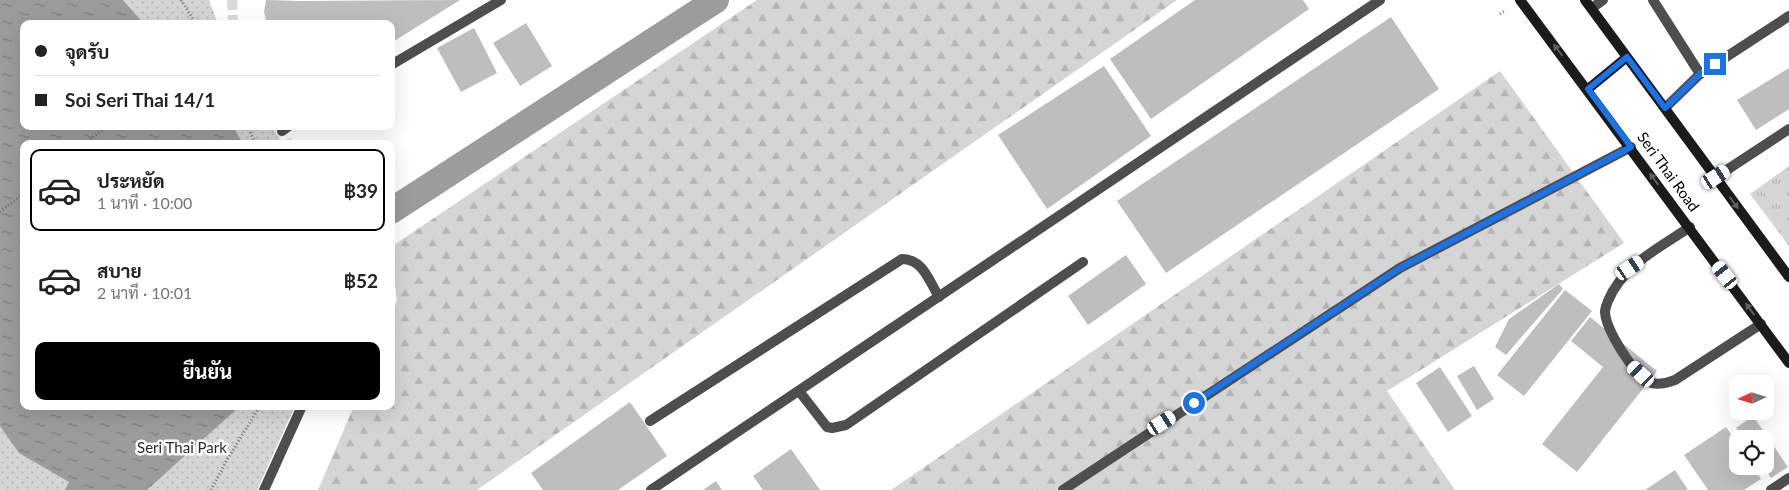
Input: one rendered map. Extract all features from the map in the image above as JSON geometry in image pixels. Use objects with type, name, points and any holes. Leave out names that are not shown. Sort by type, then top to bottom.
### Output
[{"type":"main road","name":"Seri Thai Road","points":[[1520,0],[1631,147],[1789,363]]},
{"type":"main road","points":[[1589,4],[1789,277]]},
{"type":"main road","points":[[1588,89],[1627,57]]},
{"type":"street","points":[[395,63],[501,0]]},
{"type":"street","points":[[652,490],[1380,0]]},
{"type":"street","points":[[1589,4],[1603,0]]},
{"type":"street","points":[[1653,0],[1700,74]]},
{"type":"street","points":[[1665,108],[1700,74],[1789,16]]},
{"type":"street","points":[[1716,177],[1789,129]]},
{"type":"street","points":[[1062,490],[1400,268],[1631,147]]},
{"type":"street","points":[[1690,227],[1630,268],[1616,284],[1608,300],[1605,310],[1610,332],[1632,366],[1650,383],[1662,384],[1675,380],[1761,324]]},
{"type":"street","points":[[650,420],[902,258],[911,259],[918,263],[939,297]]},
{"type":"street","points":[[799,391],[827,427],[837,428],[846,424],[1083,262]]},
{"type":"street","points":[[264,490],[300,410]]},
{"type":"street","points":[[1771,490],[1789,478]]},
{"type":"path","points":[[181,0],[194,20]]},
{"type":"path","points":[[90,140],[102,130]]},
{"type":"path","points":[[0,212],[20,196]]},
{"type":"path","points":[[211,490],[258,410]]},
{"type":"green space","name":"Seri Thai Park","points":[[0,0],[209,0],[216,20],[20,20],[20,130],[274,130],[280,140],[20,140],[20,410],[293,410],[257,490],[0,490]]},
{"type":"green space","points":[[757,0],[1177,0],[477,490],[318,490],[352,410],[395,410],[395,306],[397,301],[395,244]]},
{"type":"green space","points":[[1500,71],[1624,243],[1387,391],[1455,490],[891,490]]},
{"type":"green space","points":[[1789,166],[1789,246],[1750,194]]},
{"type":"water","name":"Seri Thai Park","points":[[0,0],[123,0],[140,20],[20,20],[20,130],[235,130],[241,140],[20,140],[20,410],[236,410],[147,490],[65,490],[69,482],[19,453],[0,426]]},
{"type":"building","points":[[266,0],[460,0],[395,41],[395,20],[266,20],[264,12]]},
{"type":"building","points":[[1195,0],[1303,0],[1309,9],[1151,119],[1110,59]]},
{"type":"building","points":[[1391,17],[1439,89],[1166,273],[1117,201]]},
{"type":"building","points":[[526,23],[552,66],[520,86],[493,43]]},
{"type":"building","points":[[474,28],[497,73],[461,92],[437,48]]},
{"type":"building","points":[[1104,66],[1151,136],[1047,209],[998,135]]},
{"type":"building","points":[[1789,68],[1789,109],[1756,130],[1737,100]]},
{"type":"building","points":[[1126,255],[1146,284],[1088,325],[1068,296]]},
{"type":"building","points":[[1559,284],[1563,289],[1506,355],[1495,347],[1509,319]]},
{"type":"building","points":[[1565,290],[1592,311],[1524,396],[1497,375]]},
{"type":"building","points":[[1590,317],[1657,371],[1577,472],[1542,444],[1603,367],[1571,341]]},
{"type":"building","points":[[1474,366],[1494,399],[1477,410],[1457,376]]},
{"type":"building","points":[[1440,367],[1472,416],[1448,432],[1416,383]]},
{"type":"building","points":[[630,402],[667,456],[618,490],[543,490],[531,473]]},
{"type":"building","points":[[1747,420],[1756,420],[1763,430],[1737,430],[1736,428]]},
{"type":"building","points":[[1726,427],[1729,431],[1729,475],[1758,475],[1761,479],[1744,490],[1708,490],[1684,455]]},
{"type":"building","points":[[1774,447],[1788,467],[1771,478],[1769,475],[1774,475]]},
{"type":"building","points":[[791,449],[820,490],[763,490],[753,476]]},
{"type":"building","points":[[1675,470],[1688,490],[1645,490]]},
{"type":"building","points":[[716,481],[722,490],[703,490]]},
{"type":"waterway","points":[[395,208],[716,0]]},
{"type":"tunnel","points":[[232,0],[233,20]]},
{"type":"tunnel","points":[[282,130],[286,140]]},
{"type":"route","points":[[1194,403],[1400,268],[1631,147],[1588,89],[1627,57],[1665,108],[1700,74],[1715,64]]}]
